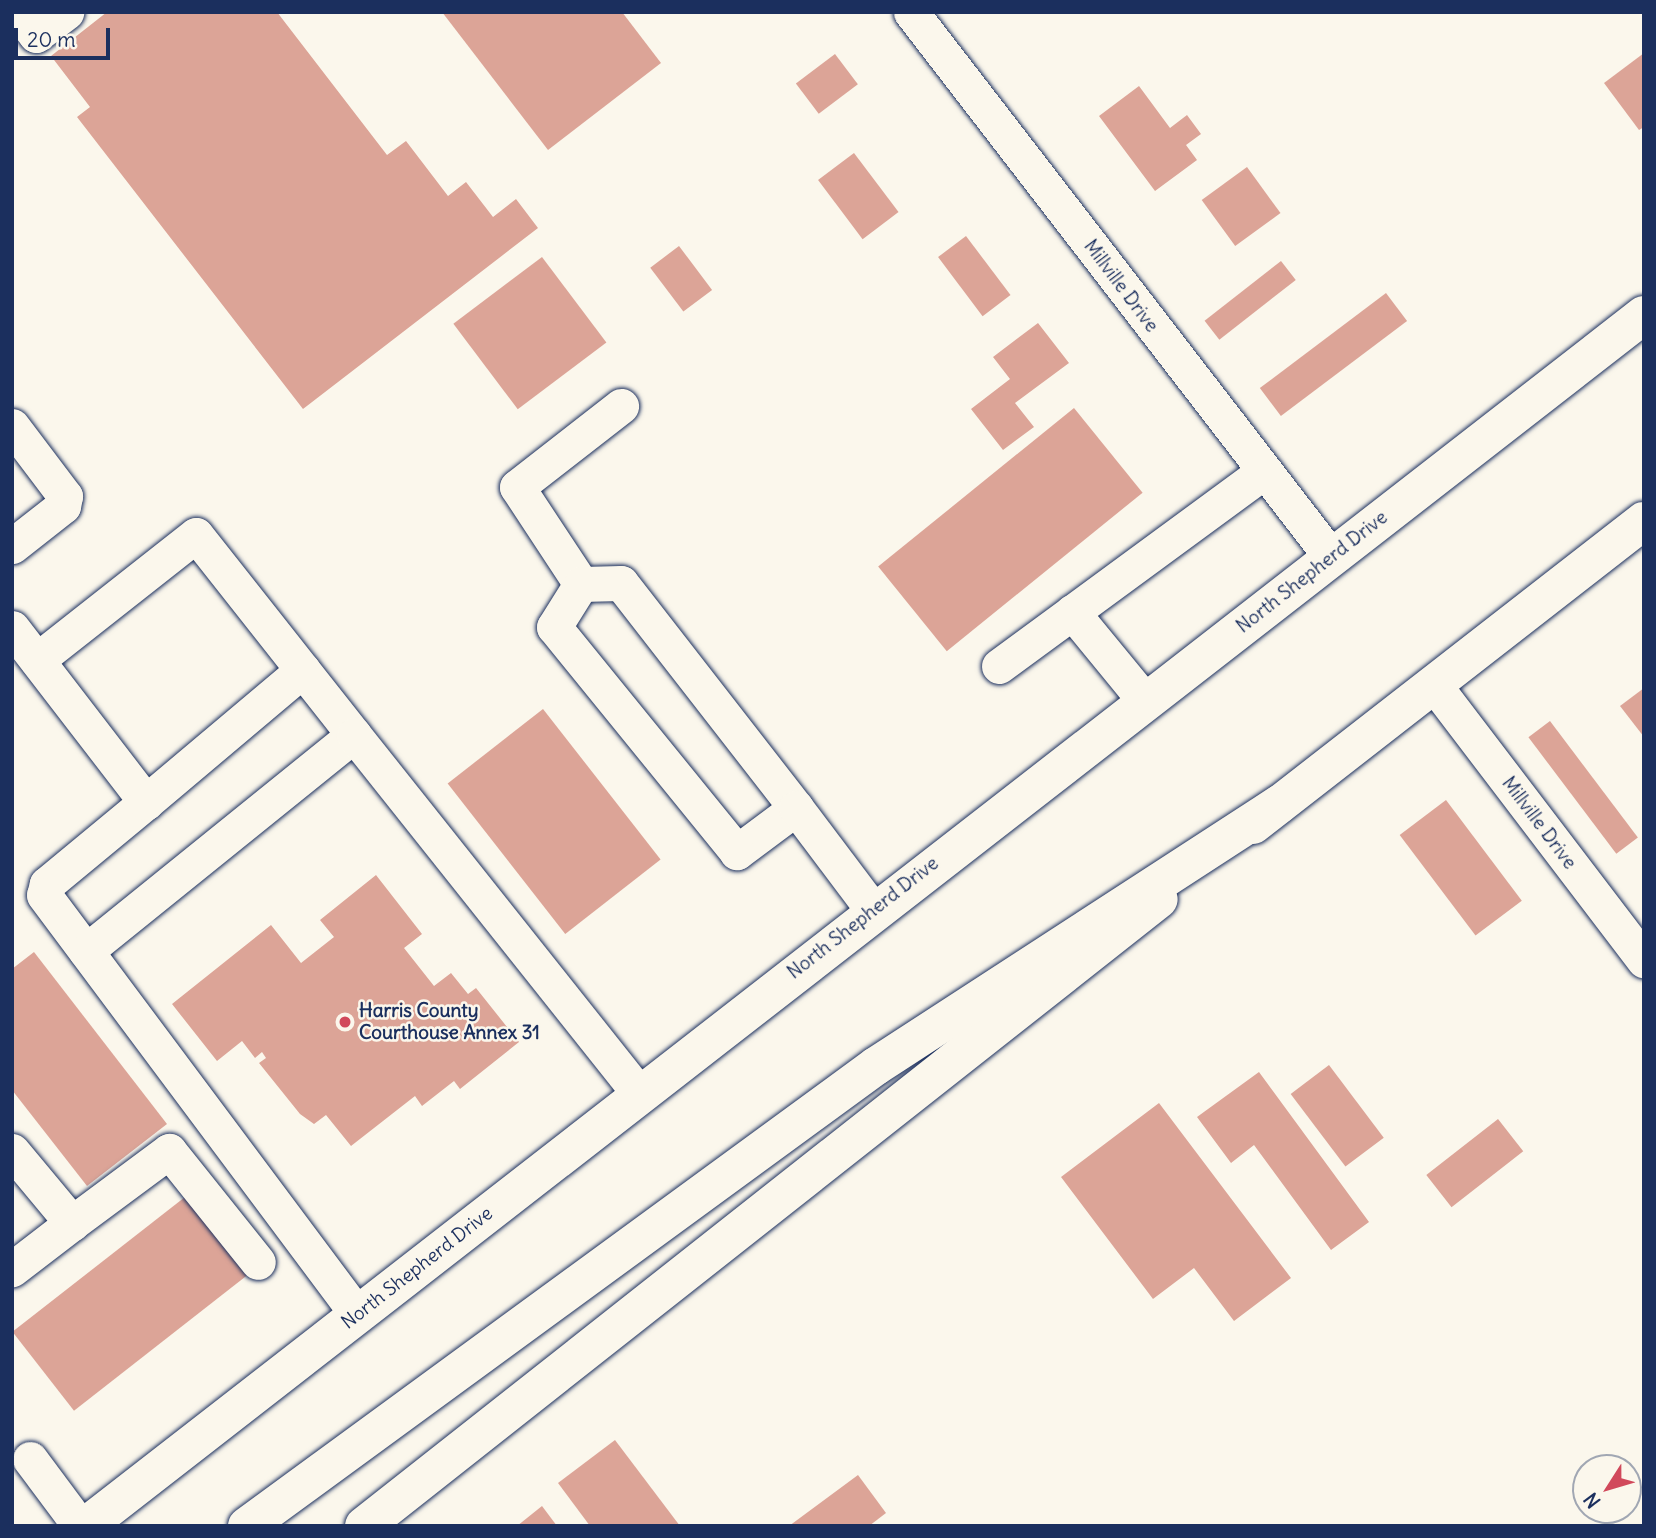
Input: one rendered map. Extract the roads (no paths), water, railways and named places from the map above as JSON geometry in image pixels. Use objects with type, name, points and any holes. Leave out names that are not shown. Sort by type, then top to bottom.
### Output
[{"type":"main road","name":"North Shepherd Drive","points":[[86,1526],[873,909],[1644,315]]},
{"type":"main road","points":[[365,1526],[1279,804],[1435,686],[1644,521]]},
{"type":"main road","points":[[247,1526],[854,1081],[1279,804]]},
{"type":"street","points":[[18,12],[36,35],[65,12]]},
{"type":"street","name":"Millville Drive","points":[[911,12],[1263,472],[1332,558]]},
{"type":"street","points":[[581,584],[517,487],[621,406]]},
{"type":"street","points":[[12,426],[65,496],[63,506],[12,546]]},
{"type":"street","points":[[999,666],[1263,472]]},
{"type":"street","points":[[37,660],[196,535],[639,1094]]},
{"type":"street","points":[[581,584],[621,583],[873,909]]},
{"type":"street","points":[[581,584],[554,626],[737,852],[796,807]]},
{"type":"street","points":[[1072,612],[1145,701]]},
{"type":"street","points":[[12,628],[146,802]]},
{"type":"street","points":[[303,670],[43,889],[86,951],[358,1314]]},
{"type":"street","name":"Millville Drive","points":[[1435,686],[1644,960]]},
{"type":"street","points":[[86,951],[354,735]]},
{"type":"street","points":[[12,1151],[72,1223]]},
{"type":"street","points":[[12,1269],[169,1151],[258,1262]]},
{"type":"street","points":[[18,1455],[80,1526]]},
{"type":"place","name":"Harris County Courthouse Annex 31","points":[[345,1022]]}]
